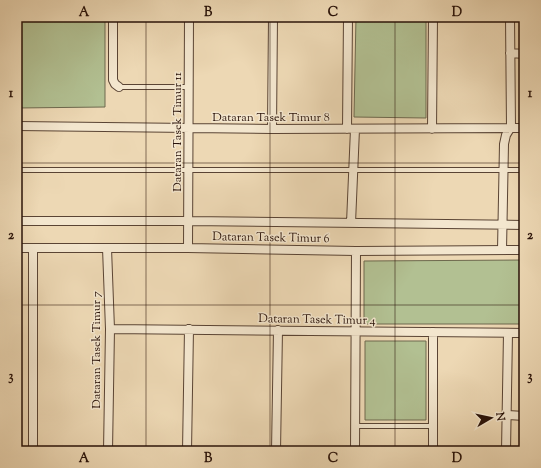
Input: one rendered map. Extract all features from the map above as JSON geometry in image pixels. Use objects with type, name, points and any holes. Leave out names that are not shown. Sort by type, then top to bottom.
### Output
[{"type":"street","points":[[114,17],[113,80],[119,87]]},
{"type":"street","name":"Dataran Tasek Timur 11","points":[[188,248],[189,17]]},
{"type":"street","points":[[272,129],[273,17]]},
{"type":"street","points":[[348,17],[353,170],[351,223]]},
{"type":"street","points":[[432,129],[433,17]]},
{"type":"street","points":[[502,250],[505,139],[511,127],[510,17]]},
{"type":"street","points":[[510,53],[524,54]]},
{"type":"street","name":"Dataran Tasek Timur 8","points":[[17,126],[189,129],[524,128]]},
{"type":"street","name":"Dataran Tasek Timur 6","points":[[17,221],[189,221],[524,225]]},
{"type":"street","name":"Dataran Tasek Timur 6","points":[[17,248],[188,248],[356,251],[524,250]]},
{"type":"street","points":[[33,248],[33,451]]},
{"type":"street","name":"Dataran Tasek Timur 7","points":[[108,248],[110,329],[108,451]]},
{"type":"street","points":[[355,451],[356,251]]},
{"type":"street","name":"Dataran Tasek Timur 4","points":[[110,329],[524,333]]},
{"type":"street","points":[[187,451],[189,329]]},
{"type":"street","points":[[276,451],[278,330]]},
{"type":"street","points":[[433,332],[433,451]]},
{"type":"street","points":[[506,451],[508,333]]},
{"type":"street","points":[[506,415],[524,416]]},
{"type":"lane","points":[[119,87],[189,87]]},
{"type":"lane","points":[[17,170],[524,170]]},
{"type":"lane","points":[[355,426],[434,426]]},
{"type":"green space","points":[[17,17],[105,17],[105,107],[17,108]]},
{"type":"green space","points":[[356,17],[426,17],[426,118],[354,117]]},
{"type":"green space","points":[[524,260],[524,324],[364,324],[364,261]]},
{"type":"green space","points":[[365,341],[426,341],[426,420],[365,420]]}]
